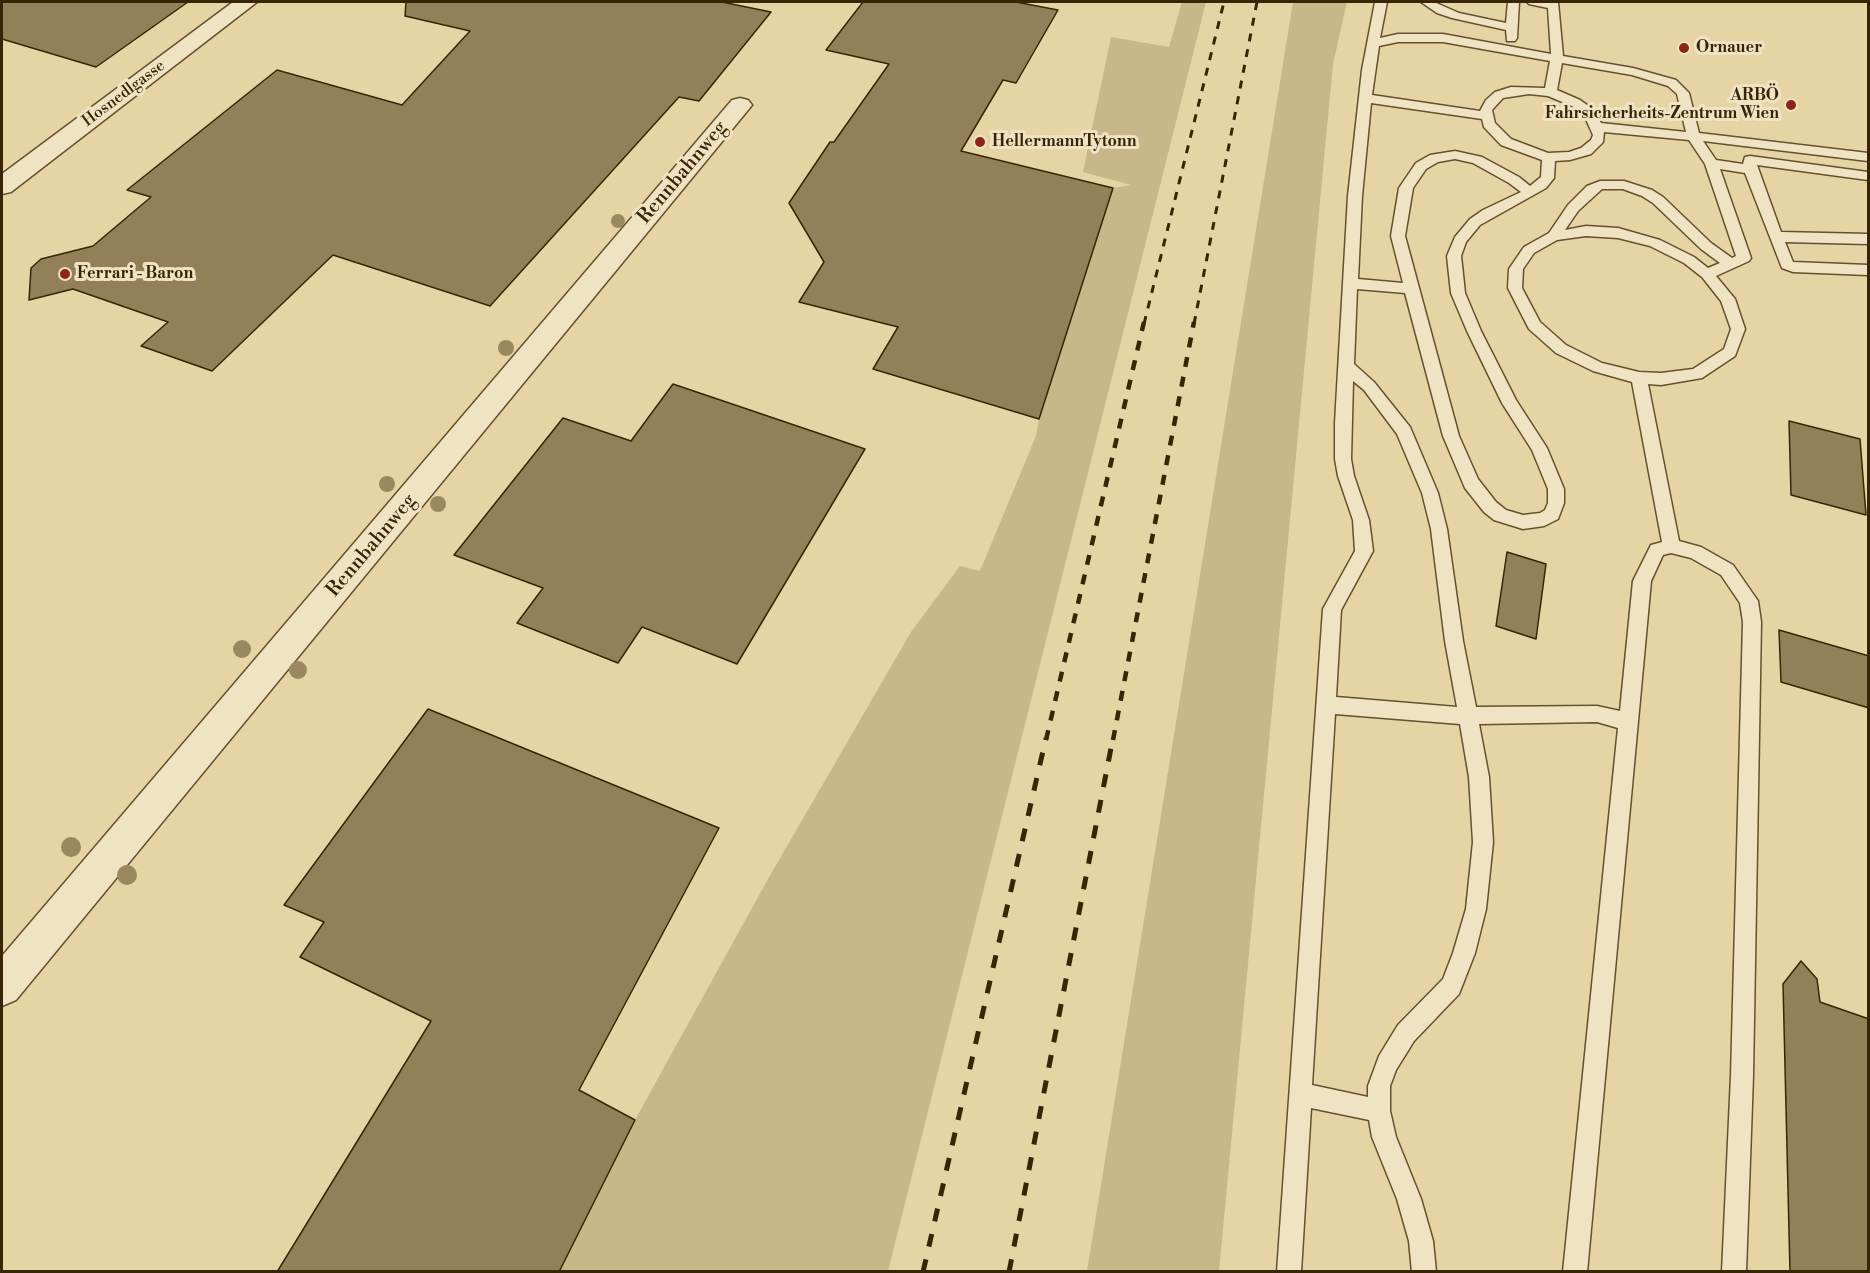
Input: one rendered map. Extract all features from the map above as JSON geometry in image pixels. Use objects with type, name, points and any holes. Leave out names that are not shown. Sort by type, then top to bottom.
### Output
[{"type":"street","name":"Hosnedlgasse","points":[[2,186],[246,2]]},
{"type":"street","name":"Rennbahnweg","points":[[2,986],[740,105]]},
{"type":"lane","points":[[1289,1272],[1332,609],[1364,551],[1361,520],[1346,476],[1343,459],[1345,365],[1352,284],[1355,196],[1365,98],[1382,2]]},
{"type":"lane","points":[[1427,2],[1441,11],[1456,16],[1512,28]]},
{"type":"lane","points":[[1510,49],[1514,2]]},
{"type":"lane","points":[[1533,2],[1553,3],[1557,58],[1550,92]]},
{"type":"lane","points":[[1374,43],[1398,38],[1443,38],[1654,76],[1672,83],[1683,93],[1693,136],[1712,165],[1744,258],[1707,274]]},
{"type":"lane","points":[[1529,90],[1550,92],[1576,103],[1590,113],[1599,135],[1597,142],[1586,152],[1570,156],[1548,157],[1506,142],[1493,131],[1486,116],[1490,103],[1499,95],[1529,90]]},
{"type":"lane","points":[[1365,98],[1486,116]]},
{"type":"lane","points":[[1597,127],[1869,157]]},
{"type":"lane","points":[[1530,193],[1489,166],[1467,157],[1443,156],[1421,166],[1406,188],[1398,236],[1451,436],[1471,483],[1490,507],[1500,515],[1523,522],[1544,519],[1552,514],[1556,503],[1556,489],[1551,472],[1510,403],[1474,331],[1458,293],[1454,256],[1460,240],[1475,222],[1530,193],[1547,178],[1548,157]]},
{"type":"lane","points":[[1869,176],[1750,160],[1750,169],[1787,265],[1869,270]]},
{"type":"lane","points":[[1712,165],[1750,169]]},
{"type":"lane","points":[[1554,236],[1573,208],[1592,189],[1600,185],[1624,185],[1647,193],[1658,200],[1706,246],[1731,264]]},
{"type":"lane","points":[[1586,231],[1618,233],[1655,243],[1689,260],[1707,274],[1728,299],[1738,329],[1730,352],[1697,374],[1661,379],[1639,378],[1598,367],[1561,349],[1533,325],[1515,288],[1516,269],[1529,250],[1554,236],[1586,231]]},
{"type":"lane","points":[[1775,237],[1869,239]]},
{"type":"lane","points":[[1352,284],[1411,289]]},
{"type":"lane","points":[[1345,365],[1369,386],[1404,432],[1430,493],[1479,777],[1483,842],[1476,909],[1464,953],[1451,986],[1406,1033],[1387,1064],[1379,1086],[1379,1111],[1384,1137],[1409,1199],[1421,1241],[1424,1272]]},
{"type":"lane","points":[[1639,378],[1671,546]]},
{"type":"lane","points":[[1575,1272],[1642,581],[1658,550],[1671,546],[1695,552],[1727,570],[1749,601],[1752,622],[1742,1076],[1734,1272]]},
{"type":"lane","points":[[1324,705],[1469,716],[1597,714],[1629,722]]},
{"type":"lane","points":[[1301,1094],[1379,1111]]},
{"type":"shaded area","points":[[1182,2],[1206,2],[888,1271],[559,1272],[635,1120],[768,879],[911,632],[960,566],[980,571],[1036,436],[1039,419],[1113,188],[1131,185],[1083,172],[1111,37],[1169,47]]},
{"type":"shaded area","points":[[1293,2],[1347,2],[1333,64],[1219,1271],[1087,1271]]},
{"type":"building","points":[[2,2],[188,2],[96,67],[2,39]]},
{"type":"building","points":[[406,2],[722,2],[771,12],[699,101],[679,97],[490,306],[333,255],[212,371],[141,346],[168,322],[73,289],[29,300],[31,268],[41,259],[93,246],[151,197],[127,190],[277,70],[402,105],[470,31],[405,16]]},
{"type":"building","points":[[863,2],[1016,2],[1058,10],[1016,83],[1003,80],[961,151],[1113,188],[1039,419],[873,369],[898,327],[799,302],[824,262],[789,203],[830,142],[834,142],[889,64],[826,50]]},
{"type":"building","points":[[673,384],[865,449],[737,664],[642,627],[618,663],[517,623],[543,588],[454,555],[563,418],[631,441]]},
{"type":"building","points":[[1789,421],[1860,439],[1866,515],[1791,495]]},
{"type":"building","points":[[1507,552],[1546,564],[1536,639],[1496,626]]},
{"type":"building","points":[[1779,630],[1869,656],[1869,708],[1781,682]]},
{"type":"building","points":[[428,709],[719,828],[579,1090],[635,1120],[559,1272],[277,1272],[431,1021],[300,957],[324,922],[284,905]]},
{"type":"building","points":[[1801,961],[1817,979],[1820,1002],[1869,1019],[1869,1272],[1790,1272],[1783,984]]},
{"type":"railway","points":[[1144,324],[1224,2]]},
{"type":"railway","points":[[1194,324],[1257,2]]},
{"type":"railway","points":[[1046,740],[1144,322]]},
{"type":"railway","points":[[1113,740],[1194,322]]},
{"type":"railway","points":[[923,1272],[1046,738]]},
{"type":"railway","points":[[1009,1272],[1113,738]]},
{"type":"place","name":"Ornauer","points":[[1684,48]]},
{"type":"place","name":"ARBÖ Fahrsicherheits-Zentrum Wien","points":[[1791,105]]},
{"type":"place","name":"HellermannTytonn","points":[[980,142]]},
{"type":"place","name":"Ferrari - Baron","points":[[65,274]]}]
